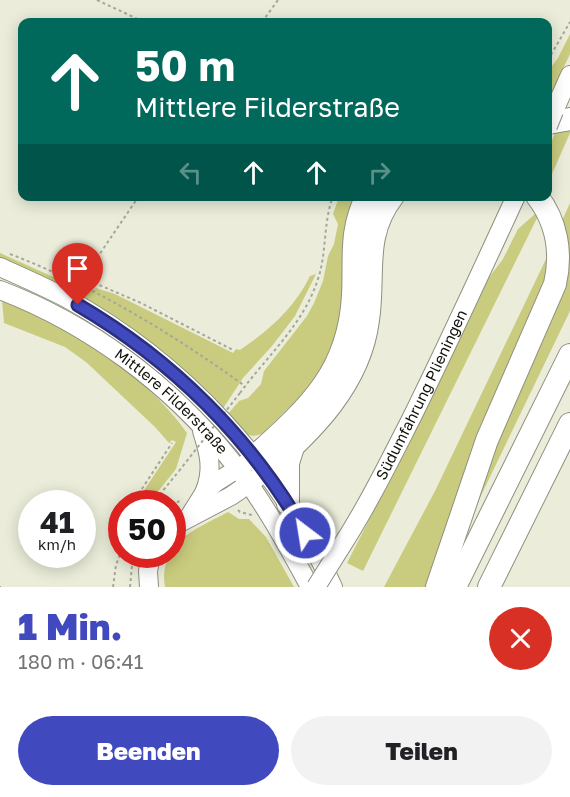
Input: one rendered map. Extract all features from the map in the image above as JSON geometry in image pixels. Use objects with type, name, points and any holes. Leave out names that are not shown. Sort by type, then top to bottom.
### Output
[{"type":"highway","points":[[251,471],[316,395],[331,375],[341,355],[349,329],[352,306],[352,260],[355,234],[365,201]]},
{"type":"highway","points":[[251,471],[294,444],[335,400],[351,375],[358,359],[368,320],[370,262],[374,235],[381,214],[390,201]]},
{"type":"highway","points":[[437,587],[489,433],[555,284],[559,262],[557,240],[550,218],[540,201]]},
{"type":"highway","points":[[455,587],[570,355]]},
{"type":"highway","points":[[489,587],[570,424]]},
{"type":"highway","points":[[288,504],[288,463],[294,444]]},
{"type":"main road","points":[[555,120],[570,75]]},
{"type":"main road","name":"Südumfahrung Plieningen","points":[[316,587],[360,517],[394,452],[481,274],[514,201]]},
{"type":"main road","name":"Mittlere Filderstraße","points":[[4,260],[148,352],[208,405],[251,471]]},
{"type":"main road","name":"Mittlere Filderstraße","points":[[0,290],[60,317],[106,345],[140,370],[251,471]]},
{"type":"main road","points":[[189,517],[204,493],[210,477],[211,463],[201,426]]},
{"type":"main road","points":[[204,493],[215,483],[251,471]]},
{"type":"main road","points":[[251,471],[288,504],[333,587]]},
{"type":"main road","points":[[186,519],[231,496],[251,471]]},
{"type":"main road","points":[[251,471],[310,587]]},
{"type":"main road","points":[[149,568],[149,587]]},
{"type":"path","points":[[97,0],[135,18]]},
{"type":"path","points":[[265,18],[278,0]]},
{"type":"path","points":[[552,53],[570,22]]},
{"type":"path","points":[[80,283],[136,201]]},
{"type":"path","points":[[163,490],[289,333],[308,304],[321,267],[327,218],[332,201]]},
{"type":"path","points":[[4,260],[80,283],[147,321],[245,386]]},
{"type":"path","points":[[83,278],[141,303],[233,350]]},
{"type":"path","points":[[141,490],[172,443]]},
{"type":"path","points":[[113,587],[116,568]]},
{"type":"path","points":[[130,587],[132,568]]},
{"type":"green space","points":[[570,34],[570,54],[552,92],[552,66]]},
{"type":"green space","points":[[570,127],[570,133],[552,174],[552,140],[556,130]]},
{"type":"green space","points":[[338,201],[358,201],[337,330],[322,368],[297,400],[262,434],[253,436],[245,434],[227,415],[239,401],[248,398],[261,384],[264,371],[307,316],[314,303],[323,281],[328,256],[334,244],[338,224],[333,214]]},
{"type":"green space","points":[[570,203],[570,311],[475,508],[518,378],[561,223]]},
{"type":"green space","points":[[536,213],[538,216],[363,571],[347,563],[435,391],[487,280],[503,259],[518,229]]},
{"type":"green space","points":[[0,253],[89,293],[96,288],[115,294],[233,353],[236,349],[240,350],[251,342],[280,318],[304,288],[310,276],[316,274],[295,316],[243,378],[222,410],[0,261]]},
{"type":"green space","points":[[546,259],[552,261],[428,587],[384,587],[435,491]]},
{"type":"green space","points":[[2,300],[80,338],[128,371],[169,411],[187,433],[176,469],[159,490],[144,490],[176,442],[172,440],[169,443],[86,362],[65,347],[4,323]]},
{"type":"green space","points":[[228,512],[239,519],[249,519],[266,537],[294,587],[165,587],[165,568],[186,568],[186,536]]},
{"type":"route","points":[[78,305],[148,352],[208,405],[272,480],[305,533]]}]
